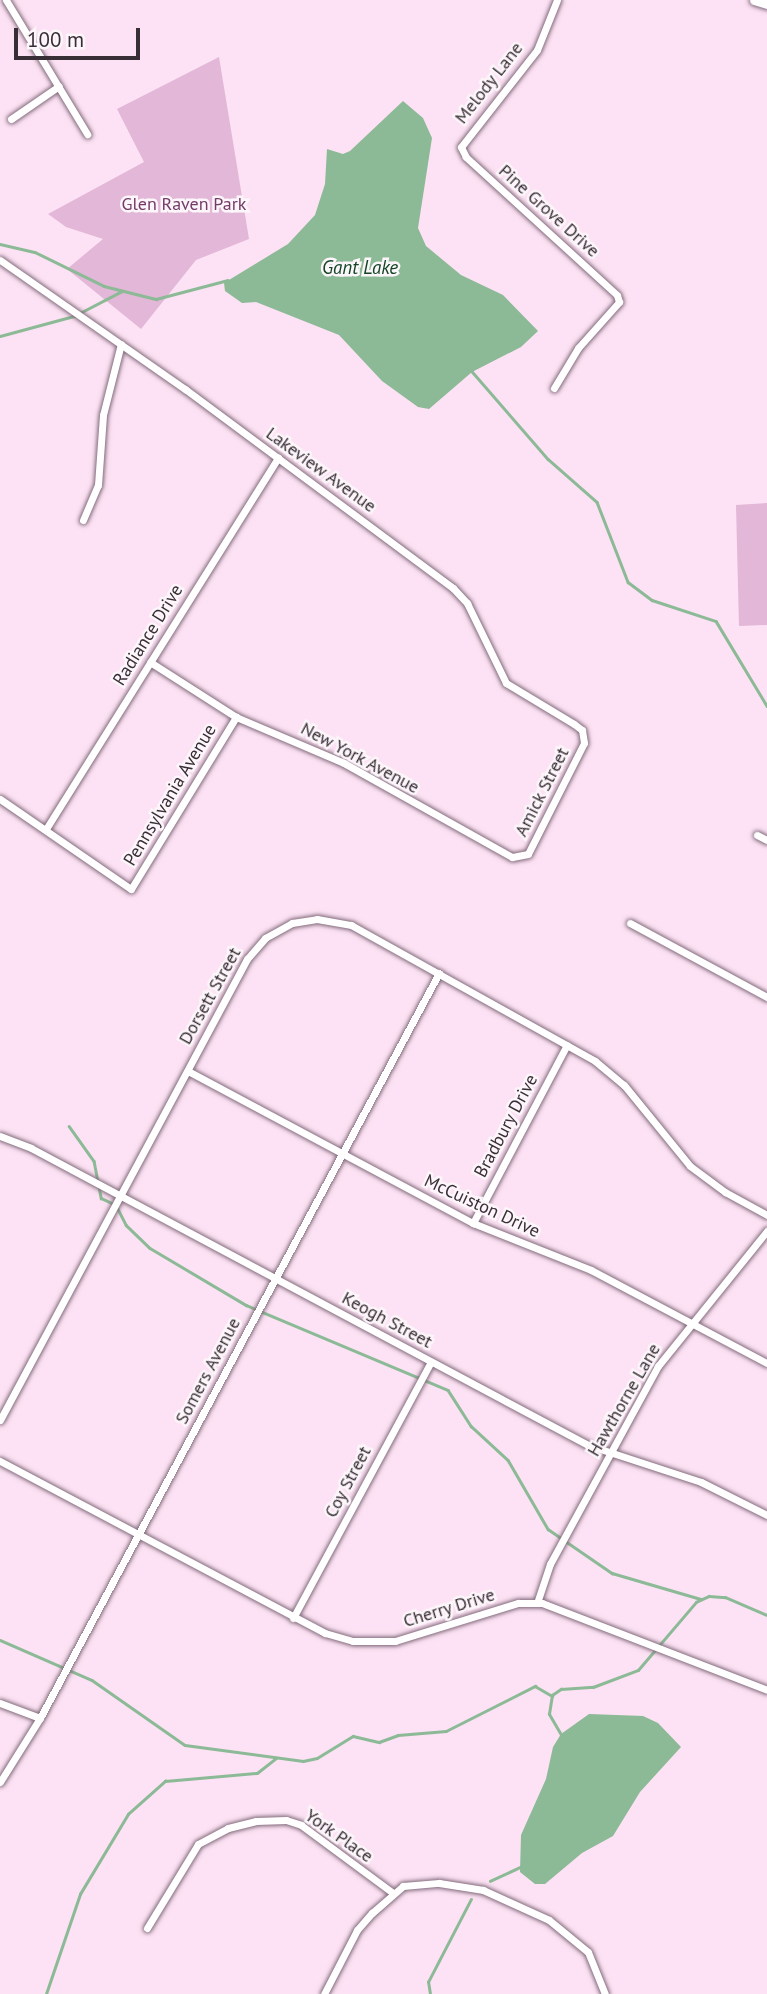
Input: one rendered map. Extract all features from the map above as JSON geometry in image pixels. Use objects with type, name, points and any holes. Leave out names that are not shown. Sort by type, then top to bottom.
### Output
[{"type":"street","points":[[6,0],[87,134]]},
{"type":"street","name":"Melody Lane","points":[[461,147],[537,50],[557,0]]},
{"type":"street","points":[[754,0],[767,4]]},
{"type":"street","points":[[11,119],[59,86]]},
{"type":"street","name":"Pine Grove Drive","points":[[461,147],[466,157],[618,298],[578,348],[554,388]]},
{"type":"street","name":"Lakeview Avenue","points":[[0,260],[121,344],[453,588],[467,603],[506,683],[575,724],[584,736]]},
{"type":"street","points":[[83,520],[98,485],[103,415],[121,344]]},
{"type":"street","name":"Radiance Drive","points":[[46,829],[278,458]]},
{"type":"street","name":"New York Avenue","points":[[150,662],[236,717],[321,752],[520,858]]},
{"type":"street","name":"Pennsylvania Avenue","points":[[46,829],[131,889],[236,717]]},
{"type":"street","name":"Amick Street","points":[[520,858],[533,845],[584,736]]},
{"type":"street","points":[[0,799],[46,829]]},
{"type":"street","points":[[757,835],[767,840]]},
{"type":"street","name":"Dorsett Street","points":[[0,1420],[247,959],[265,938],[292,923],[317,919],[352,925],[567,1045],[624,1085],[690,1166],[724,1192],[767,1215]]},
{"type":"street","points":[[630,923],[767,997]]},
{"type":"street","name":"Somers Avenue","points":[[0,1782],[40,1718],[439,973]]},
{"type":"street","name":"Bradbury Drive","points":[[473,1223],[567,1045]]},
{"type":"street","name":"McCuiston Drive","points":[[188,1070],[473,1223],[591,1270],[767,1363]]},
{"type":"street","name":"Keogh Street","points":[[0,1136],[121,1195],[431,1362],[611,1454],[701,1482],[767,1515]]},
{"type":"street","name":"Hawthorne Lane","points":[[537,1603],[550,1564],[658,1366],[767,1231]]},
{"type":"street","name":"Coy Street","points":[[293,1618],[431,1362]]},
{"type":"street","name":"Cherry Drive","points":[[0,1461],[293,1618],[353,1641],[395,1641],[518,1603],[537,1603],[562,1607],[767,1690]]},
{"type":"street","points":[[0,1703],[40,1718]]},
{"type":"street","name":"York Place","points":[[147,1928],[198,1844],[228,1828],[256,1821],[286,1820],[301,1825],[393,1893]]},
{"type":"street","points":[[324,1994],[358,1930],[393,1893],[418,1883],[463,1885],[549,1920],[588,1952],[605,1994]]},
{"type":"green space","name":"Glen Raven Park","points":[[219,57],[249,239],[196,260],[141,329],[67,269],[103,239],[66,227],[48,214],[144,162],[117,109]]},
{"type":"green space","points":[[767,503],[767,625],[739,626],[736,505]]},
{"type":"water","name":"Gant Lake","points":[[403,101],[423,118],[432,138],[418,228],[426,246],[461,275],[503,295],[538,331],[521,347],[472,372],[429,409],[418,407],[382,381],[339,335],[256,302],[242,303],[225,291],[224,283],[288,244],[315,215],[325,184],[327,149],[343,154],[350,151]]},
{"type":"water","points":[[589,1714],[643,1716],[658,1723],[681,1747],[640,1792],[613,1836],[582,1853],[545,1884],[535,1884],[520,1872],[521,1835],[546,1779],[553,1747],[561,1734]]},
{"type":"waterway","points":[[0,244],[35,252],[104,286],[156,299],[228,280]]},
{"type":"waterway","points":[[0,336],[74,316],[122,291]]},
{"type":"waterway","points":[[470,369],[548,459],[597,502],[628,582],[652,600],[716,621],[767,706]]},
{"type":"waterway","points":[[69,1126],[94,1161],[101,1198],[116,1205],[126,1225],[150,1248],[246,1305],[448,1390],[471,1426],[508,1460],[548,1529],[612,1573],[701,1599]]},
{"type":"waterway","points":[[561,1735],[549,1714],[552,1695],[561,1689],[593,1687],[638,1670],[696,1602],[709,1596],[725,1597],[767,1615]]},
{"type":"waterway","points":[[0,1640],[92,1680],[185,1745],[303,1761],[317,1758],[353,1736],[379,1742],[398,1735],[446,1731],[535,1686],[552,1696]]},
{"type":"waterway","points":[[46,1994],[80,1894],[128,1814],[165,1781],[257,1773],[276,1758]]},
{"type":"waterway","points":[[490,1881],[520,1867]]},
{"type":"waterway","points":[[430,1994],[428,1982],[471,1899]]}]
